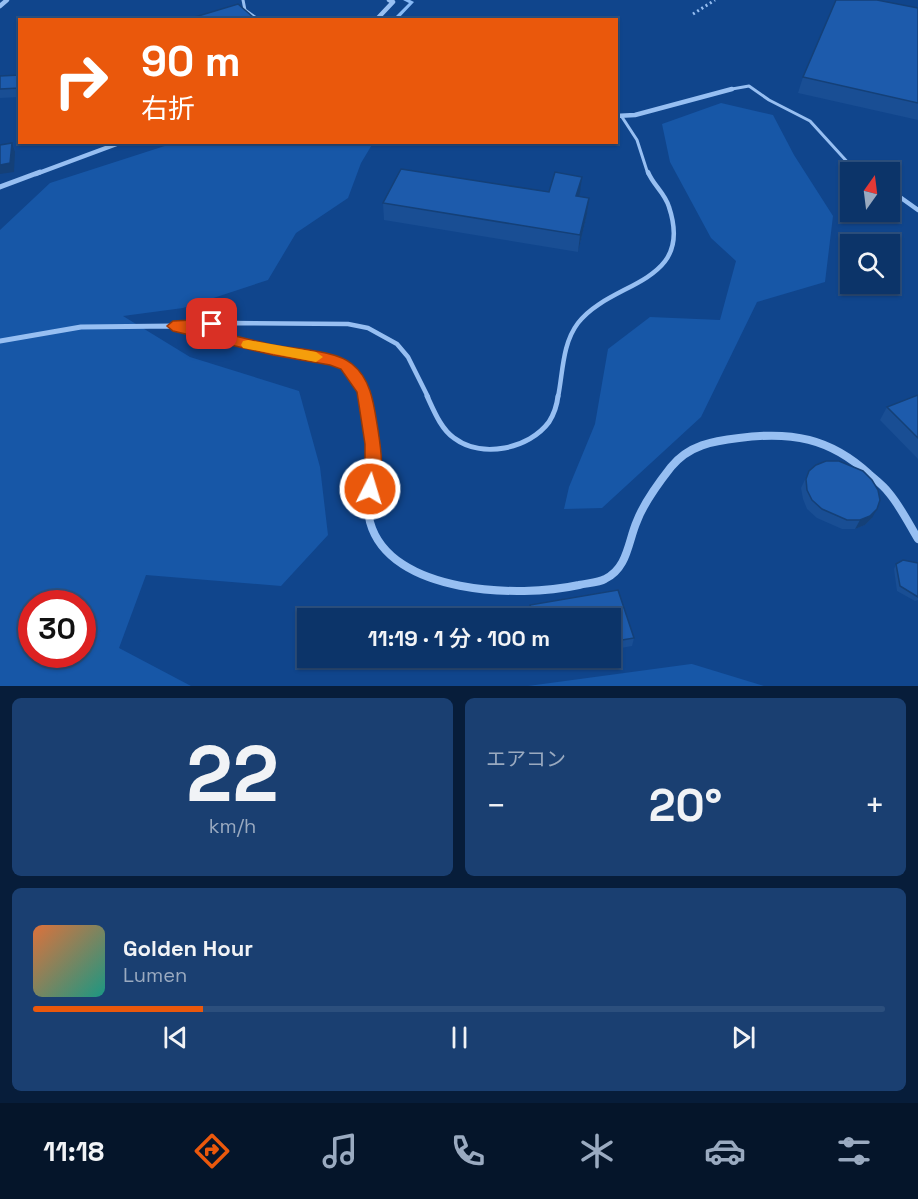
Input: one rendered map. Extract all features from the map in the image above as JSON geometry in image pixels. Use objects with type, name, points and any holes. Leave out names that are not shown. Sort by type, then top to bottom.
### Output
[{"type":"street","points":[[0,6],[7,0]]},
{"type":"street","points":[[378,18],[392,1]]},
{"type":"street","points":[[619,116],[732,89]]},
{"type":"street","points":[[0,187],[117,144]]},
{"type":"street","points":[[0,341],[81,327],[173,326],[273,350],[333,360],[346,366],[356,376],[364,392],[372,444],[373,470],[367,507],[370,524],[383,547],[413,572],[453,585],[489,591],[556,590],[606,579],[624,562],[637,520],[670,467],[689,450],[713,441],[752,436],[784,435],[811,439],[836,449],[854,460],[889,492],[918,539]]},
{"type":"lane","points":[[243,0],[245,10],[256,18]]},
{"type":"lane","points":[[732,89],[749,86],[769,100],[810,121],[847,162]]},
{"type":"lane","points":[[173,326],[231,323],[336,324],[366,327],[398,345],[408,358],[442,426],[452,438],[467,447],[485,450],[507,448],[527,440],[543,432],[553,419],[570,336],[578,323],[591,311],[660,268],[672,247],[674,234],[666,200],[651,182],[638,142],[619,116]]},
{"type":"lane","points":[[900,197],[918,210]]},
{"type":"path","points":[[693,14],[715,0]]},
{"type":"shaded area","points":[[721,103],[773,115],[794,155],[833,216],[825,282],[757,302],[701,417],[602,508],[564,509],[569,487],[595,424],[608,349],[650,317],[720,320],[736,261],[711,238],[670,162],[662,124]]},
{"type":"shaded area","points":[[171,144],[372,144],[361,163],[348,198],[296,233],[268,280],[183,308],[123,316],[190,357],[299,391],[320,467],[328,535],[281,586],[146,575],[119,648],[191,686],[0,686],[0,230],[50,183]]},
{"type":"shaded area","points":[[691,664],[764,686],[528,686]]},
{"type":"building","points":[[836,0],[877,0],[918,8],[918,103],[803,77]]},
{"type":"building","points":[[238,4],[253,17],[250,18],[192,18]]},
{"type":"building","points":[[18,75],[18,88],[0,89],[0,76]]},
{"type":"building","points":[[12,143],[10,163],[0,165],[0,145]]},
{"type":"building","points":[[401,169],[549,192],[555,172],[582,177],[576,196],[589,198],[580,235],[383,203]]},
{"type":"building","points":[[918,395],[918,438],[887,407]]},
{"type":"building","points":[[826,461],[839,461],[863,471],[872,480],[878,490],[880,500],[877,509],[870,516],[860,520],[847,520],[822,509],[812,500],[807,490],[806,479],[809,471]]},
{"type":"building","points":[[903,560],[918,563],[918,597],[900,586],[896,564]]},
{"type":"building","points":[[618,590],[634,638],[621,640],[621,608],[531,608],[530,605]]},
{"type":"waterway","points":[[396,18],[412,2],[405,0]]},
{"type":"slow traffic","points":[[248,345],[316,357]]},
{"type":"route","points":[[212,324],[173,326],[221,339],[333,360],[346,366],[356,376],[364,392],[372,444],[373,470],[370,489]]}]
